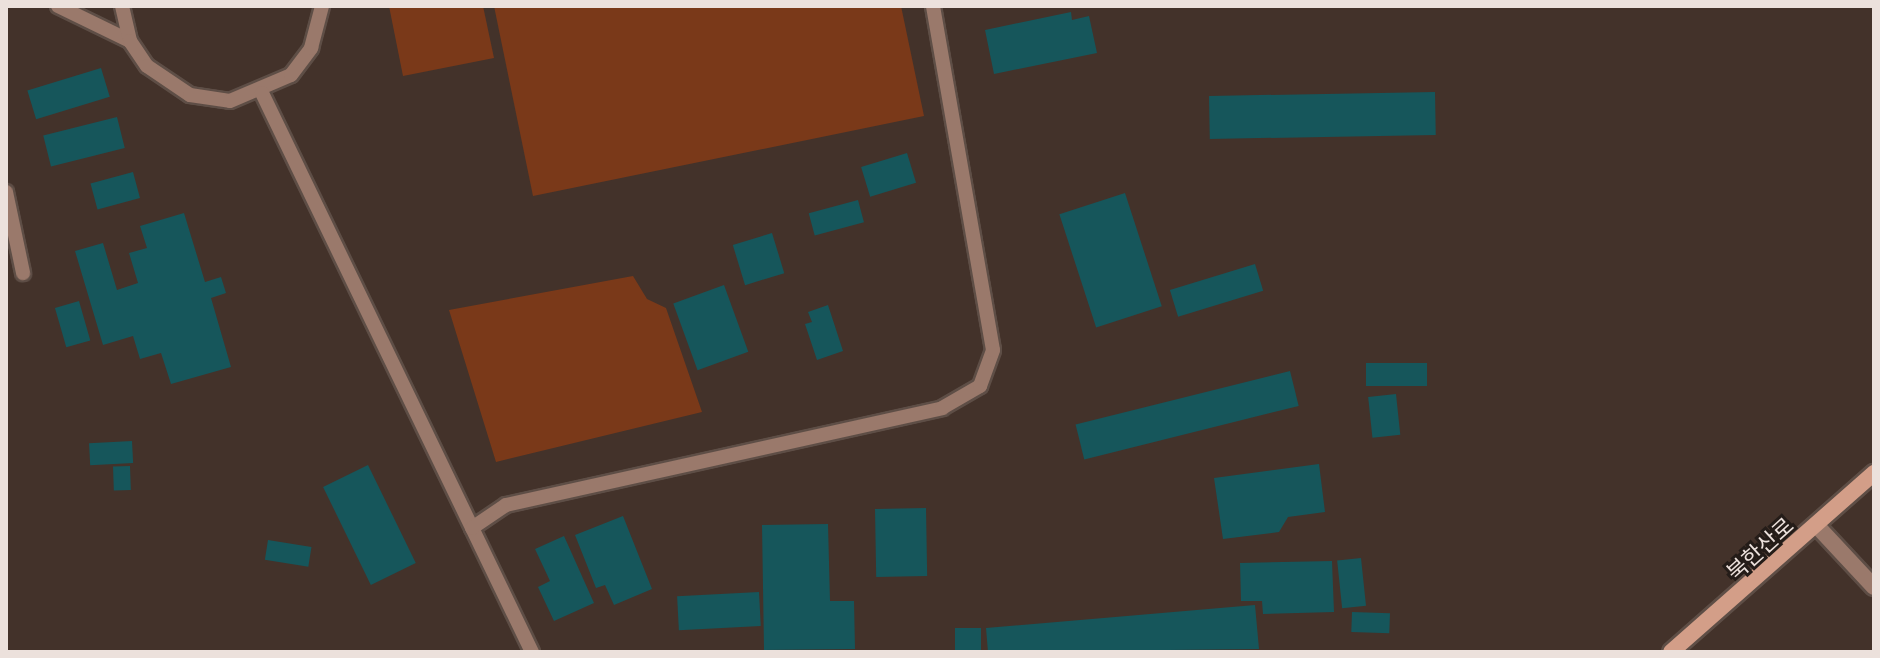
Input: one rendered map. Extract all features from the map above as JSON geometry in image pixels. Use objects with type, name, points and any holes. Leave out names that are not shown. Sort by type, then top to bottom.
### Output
[{"type":"street","name":"북한산로","points":[[1671,652],[1818,527],[1874,473]]},
{"type":"street","points":[[1818,527],[1874,587]]},
{"type":"lane","points":[[58,6],[130,41]]},
{"type":"lane","points":[[122,6],[130,41],[147,66],[190,95],[230,101],[262,93],[311,48],[322,6]]},
{"type":"lane","points":[[472,528],[506,505],[942,408],[980,386],[993,350],[933,6]]},
{"type":"lane","points":[[262,93],[532,652]]},
{"type":"lane","points":[[6,192],[23,273]]},
{"type":"shaded area","points":[[389,6],[483,6],[494,58],[403,76]]},
{"type":"shaded area","points":[[494,6],[901,6],[924,116],[533,196]]},
{"type":"shaded area","points":[[633,276],[647,299],[666,308],[702,412],[496,462],[449,310]]},
{"type":"building","points":[[1071,12],[1072,20],[1089,16],[1097,53],[994,74],[985,30]]},
{"type":"building","points":[[101,68],[110,97],[36,119],[27,91]]},
{"type":"building","points":[[1435,92],[1436,135],[1210,139],[1209,96]]},
{"type":"building","points":[[117,117],[125,148],[51,166],[43,135]]},
{"type":"building","points":[[907,153],[916,183],[870,197],[861,167]]},
{"type":"building","points":[[133,172],[140,198],[97,209],[90,183]]},
{"type":"building","points":[[1125,193],[1162,306],[1096,327],[1059,214]]},
{"type":"building","points":[[858,200],[864,222],[815,235],[809,213]]},
{"type":"building","points":[[184,213],[205,282],[221,277],[226,293],[211,298],[231,367],[171,384],[161,353],[140,359],[133,336],[103,345],[75,251],[103,243],[117,290],[138,283],[129,253],[147,248],[140,226]]},
{"type":"building","points":[[772,233],[784,273],[745,285],[733,245]]},
{"type":"building","points":[[1255,264],[1263,291],[1178,317],[1170,290]]},
{"type":"building","points":[[724,285],[748,352],[698,370],[673,303]]},
{"type":"building","points":[[79,301],[90,340],[66,347],[55,308]]},
{"type":"building","points":[[828,305],[843,351],[817,360],[805,324],[812,322],[808,312]]},
{"type":"building","points":[[1366,363],[1427,363],[1427,386],[1366,386]]},
{"type":"building","points":[[1290,371],[1299,406],[1084,459],[1076,424]]},
{"type":"building","points":[[1396,394],[1400,435],[1372,438],[1368,397]]},
{"type":"building","points":[[132,441],[133,463],[90,465],[89,443]]},
{"type":"building","points":[[1319,464],[1325,512],[1288,517],[1279,532],[1223,539],[1214,478]]},
{"type":"building","points":[[368,465],[416,563],[371,585],[323,487]]},
{"type":"building","points":[[130,466],[131,490],[114,491],[113,467]]},
{"type":"building","points":[[926,508],[927,576],[876,577],[875,509]]},
{"type":"building","points":[[623,516],[652,589],[614,605],[605,585],[596,588],[575,535]]},
{"type":"building","points":[[828,524],[830,601],[854,601],[855,649],[764,650],[762,525]]},
{"type":"building","points":[[564,536],[594,603],[554,621],[538,587],[550,581],[535,549]]},
{"type":"building","points":[[268,540],[311,547],[308,567],[265,560]]},
{"type":"building","points":[[1361,558],[1366,606],[1342,608],[1337,561]]},
{"type":"building","points":[[1332,561],[1334,612],[1263,614],[1262,601],[1241,601],[1240,563]]},
{"type":"building","points":[[759,592],[761,626],[679,630],[677,596]]},
{"type":"building","points":[[1255,605],[1259,649],[988,652],[986,628]]},
{"type":"building","points":[[1352,612],[1390,613],[1389,633],[1351,632]]},
{"type":"building","points":[[955,628],[981,628],[981,652],[955,652]]}]
